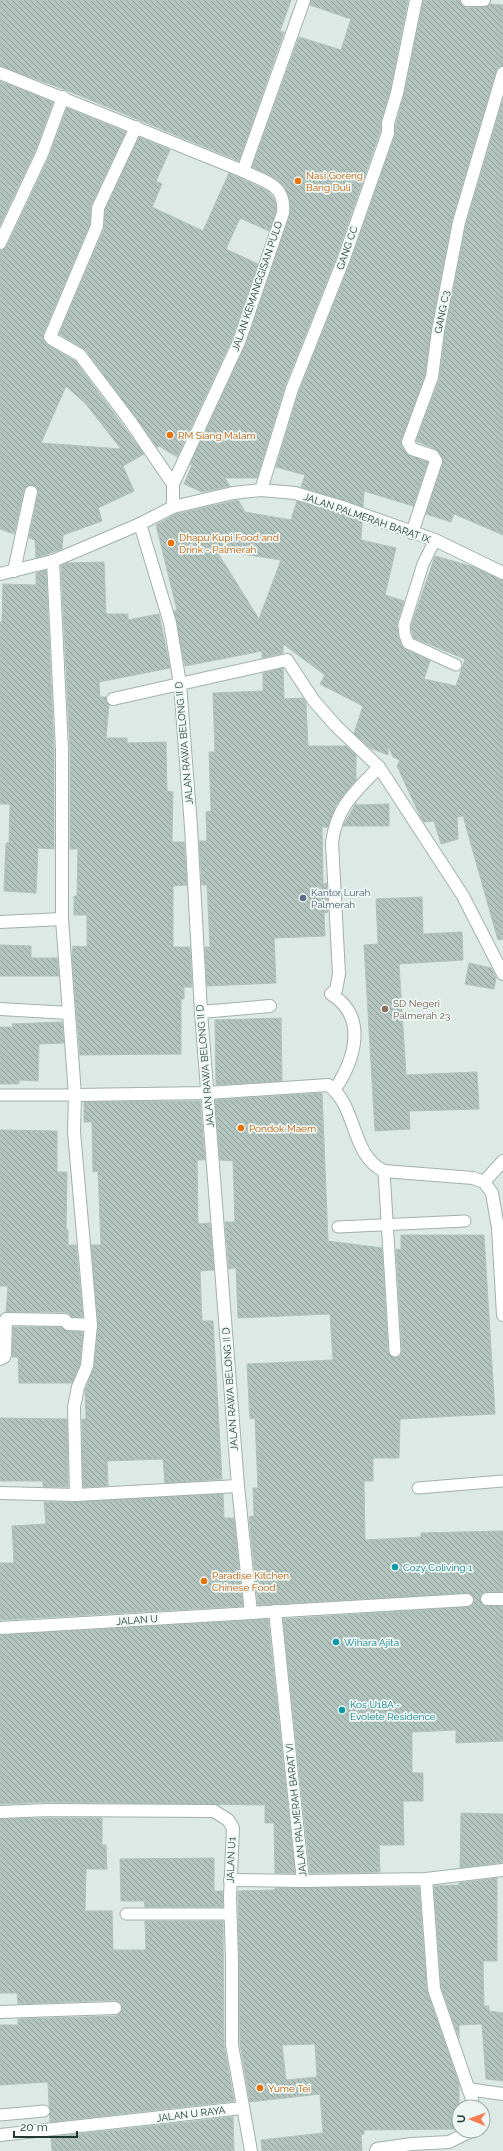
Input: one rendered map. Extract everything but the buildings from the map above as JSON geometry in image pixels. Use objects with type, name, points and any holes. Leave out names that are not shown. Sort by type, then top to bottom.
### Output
[{"type":"street","points":[[244,170],[304,0]]},
{"type":"street","name":"GANG CC","points":[[260,490],[292,388],[343,261],[388,133],[388,123],[397,93],[416,0]]},
{"type":"street","points":[[467,0],[484,0]]},
{"type":"street","name":"JALAN KEMANGGISAN PULO","points":[[0,73],[244,170],[280,191],[283,199],[283,213],[239,342],[173,484],[173,506]]},
{"type":"street","name":"GANG C3","points":[[412,533],[436,461],[433,456],[412,449],[408,442],[432,377],[438,331],[459,222],[503,73]]},
{"type":"street","points":[[0,243],[42,154],[62,97]]},
{"type":"street","points":[[136,127],[98,208],[97,226],[50,337],[52,340],[80,355],[130,421],[173,484]]},
{"type":"street","name":"JALAN PALMERAH BARAT IX","points":[[0,574],[53,561],[140,524],[173,506],[233,493],[260,490],[295,493],[342,507],[435,540],[503,573]]},
{"type":"street","points":[[14,571],[31,492]]},
{"type":"street","name":"JALAN RAWA BELONG II D","points":[[140,524],[170,623],[180,684],[191,827],[201,1012],[238,1486],[251,1613]]},
{"type":"street","points":[[53,561],[62,750],[62,919],[75,1095],[74,1132],[90,1325],[87,1366],[78,1387],[74,1407],[76,1495]]},
{"type":"street","points":[[113,699],[288,660],[318,706],[336,726],[379,767],[463,896],[503,974]]},
{"type":"street","points":[[335,1090],[348,1066],[355,1038],[354,1024],[346,1005],[331,994],[336,990],[339,974],[332,842],[335,824],[341,810],[379,767]]},
{"type":"street","points":[[0,922],[62,919]]},
{"type":"street","points":[[201,1012],[270,1006]]},
{"type":"street","points":[[0,1009],[69,1013]]},
{"type":"street","points":[[75,1095],[208,1093],[319,1084],[328,1085],[343,1098],[367,1158],[374,1166],[384,1171],[473,1178],[484,1182],[492,1194],[498,1228],[503,1315]]},
{"type":"street","points":[[484,1182],[503,1161]]},
{"type":"street","points":[[2,1356],[6,1319],[65,1320],[68,1324],[90,1325]]},
{"type":"street","points":[[0,1493],[76,1495],[238,1486]]},
{"type":"street","points":[[487,1599],[503,1599]]},
{"type":"street","name":"JALAN U","points":[[0,1628],[467,1600]]},
{"type":"street","name":"JALAN PALMERAH BARAT VI","points":[[275,1612],[303,1881],[426,1879],[503,1870]]},
{"type":"street","name":"JALAN U1","points":[[0,1812],[214,1811],[228,1820],[233,1828],[230,1880],[232,2045],[242,2108]]},
{"type":"street","points":[[426,1879],[434,1989],[472,2099]]},
{"type":"street","points":[[230,1880],[303,1881]]},
{"type":"street","points":[[0,2012],[115,2008]]},
{"type":"street","points":[[468,2089],[503,2094]]},
{"type":"street","points":[[242,2108],[251,2151]]},
{"type":"street","name":"JALAN U RAYA","points":[[0,2135],[242,2108]]},
{"type":"street","points":[[376,2151],[377,2149],[412,2144],[449,2142],[456,2139]]},
{"type":"lane","points":[[435,540],[421,571],[404,625],[405,635],[408,643],[456,665]]},
{"type":"lane","points":[[0,1095],[75,1095]]},
{"type":"lane","points":[[384,1171],[395,1351]]},
{"type":"lane","points":[[338,1227],[388,1223],[465,1220]]},
{"type":"lane","points":[[418,1488],[503,1481]]},
{"type":"lane","points":[[126,1914],[230,1914]]},
{"type":"lane","points":[[0,2115],[44,2111]]},
{"type":"place","name":"Nasi Goreng Bang Duli","points":[[298,181]]},
{"type":"place","name":"RM Siang Malam","points":[[170,435]]},
{"type":"place","name":"Dhapu Kupi Food and Drink - Palmerah","points":[[171,543]]},
{"type":"place","name":"Kantor Lurah Palmerah","points":[[303,898]]},
{"type":"place","name":"SD Negeri Palmerah 23","points":[[385,1009]]},
{"type":"place","name":"Pondok Maem","points":[[241,1128]]},
{"type":"place","name":"Cozy Coliving 1","points":[[395,1567]]},
{"type":"place","name":"Paradise Kitchen Chinese Food","points":[[204,1581]]},
{"type":"place","name":"Wihara Ajita","points":[[336,1642]]},
{"type":"place","name":"Kos U18A - Evolete Residence","points":[[342,1710]]},
{"type":"place","name":"Yume Tei","points":[[260,2088]]}]
